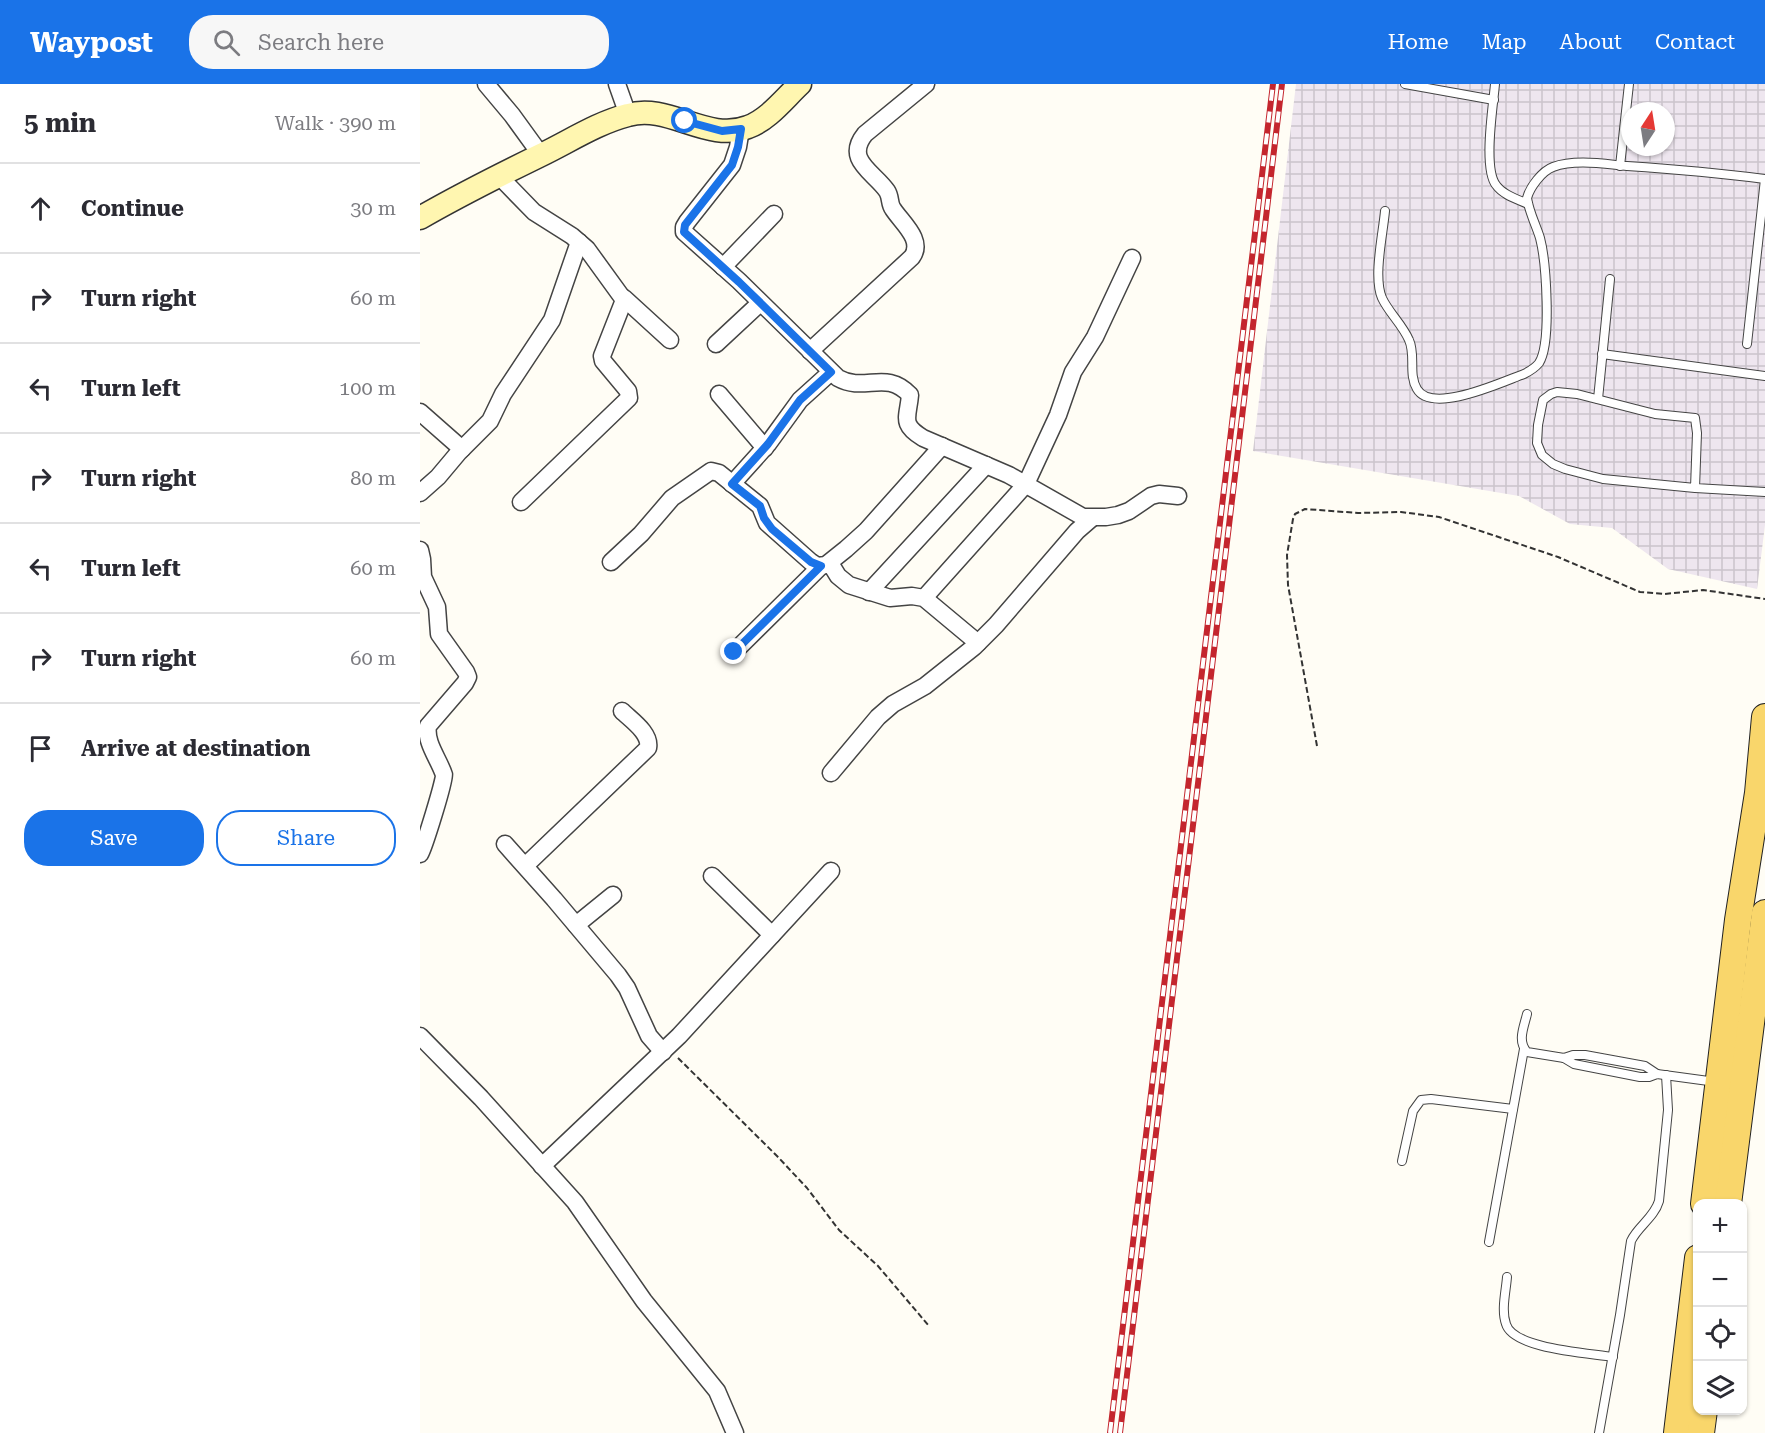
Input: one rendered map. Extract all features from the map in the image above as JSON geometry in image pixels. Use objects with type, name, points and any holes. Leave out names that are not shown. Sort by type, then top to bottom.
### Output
[{"type":"main road","points":[[1704,1199],[1738,920],[1758,793],[1765,717]]},
{"type":"main road","points":[[1729,1199],[1756,1047],[1765,913]]},
{"type":"main road","points":[[1677,1433],[1693,1300]]},
{"type":"main road","points":[[1693,1433],[1695,1415]]},
{"type":"main road","points":[[1701,1433],[1703,1415]]},
{"type":"street","points":[[486,84],[541,155]]},
{"type":"street","points":[[617,84],[628,115]]},
{"type":"street","points":[[420,218],[498,175],[603,124],[628,115],[638,112],[654,112],[722,131],[741,129],[759,121],[800,84]]},
{"type":"street","points":[[810,351],[915,252],[914,239],[891,207],[887,191],[864,165],[857,151],[858,142],[865,134],[926,84]]},
{"type":"street","points":[[741,129],[732,165],[684,226],[686,235],[723,267],[838,378],[850,383],[888,382],[898,385],[910,396],[906,420],[908,427],[922,438],[1026,484],[1077,515],[1092,518],[1106,517],[1129,511],[1151,496],[1159,494],[1178,496]]},
{"type":"street","points":[[498,175],[534,212],[579,242],[624,298],[670,340]]},
{"type":"street","points":[[723,267],[774,214]]},
{"type":"street","points":[[420,493],[490,422],[503,394],[544,333],[555,312],[579,242]]},
{"type":"street","points":[[924,598],[1026,484],[1058,415],[1073,372],[1095,337],[1132,258]]},
{"type":"street","points":[[521,502],[629,398],[628,391],[603,361],[602,356],[624,298]]},
{"type":"street","points":[[716,344],[760,303]]},
{"type":"street","points":[[732,484],[765,448],[800,400],[831,372]]},
{"type":"street","points":[[719,394],[765,448]]},
{"type":"street","points":[[420,412],[462,449]]},
{"type":"street","points":[[734,652],[825,565],[866,531],[942,446]]},
{"type":"street","points":[[869,592],[986,465]]},
{"type":"street","points":[[611,562],[641,534],[672,498],[707,472],[714,471],[760,506],[764,518],[772,529],[811,562],[825,565],[849,585],[869,592],[890,598],[912,596],[924,598],[978,643]]},
{"type":"street","points":[[831,773],[878,717],[893,704],[925,686],[978,643],[1072,537],[1092,518]]},
{"type":"street","points":[[420,550],[423,577],[436,607],[439,634],[468,675],[465,683],[426,722],[444,780],[420,854]]},
{"type":"street","points":[[525,866],[648,748],[649,742],[646,735],[622,711]]},
{"type":"street","points":[[505,844],[576,925],[627,988],[649,1036],[665,1050]]},
{"type":"street","points":[[542,1166],[665,1050],[831,871]]},
{"type":"street","points":[[712,876],[772,935]]},
{"type":"street","points":[[576,925],[613,895]]},
{"type":"street","points":[[420,1036],[481,1098],[575,1202],[644,1301],[717,1391],[735,1433]]},
{"type":"lane","points":[[1405,84],[1494,100]]},
{"type":"lane","points":[[1495,84],[1489,164],[1491,177],[1505,194],[1528,204]]},
{"type":"lane","points":[[1620,166],[1629,84]]},
{"type":"lane","points":[[1385,211],[1378,272],[1381,296],[1411,342],[1413,375],[1418,390],[1428,397],[1454,398],[1524,374],[1539,362],[1545,342],[1545,284],[1540,239],[1528,204],[1528,192],[1550,168],[1575,164],[1620,166],[1701,171],[1765,179],[1747,344]]},
{"type":"lane","points":[[1598,399],[1610,279]]},
{"type":"lane","points":[[1602,354],[1765,376]]},
{"type":"lane","points":[[1695,488],[1696,418],[1655,414],[1566,392],[1557,392],[1547,396],[1541,406],[1538,448],[1546,459],[1565,469],[1603,479],[1695,488],[1765,492]]},
{"type":"lane","points":[[1489,1242],[1524,1049],[1522,1035],[1527,1014]]},
{"type":"lane","points":[[1524,1049],[1531,1053],[1564,1058],[1578,1054],[1601,1058],[1645,1066],[1662,1074],[1718,1083]]},
{"type":"lane","points":[[1599,1433],[1631,1241],[1657,1210],[1659,1201],[1668,1110],[1662,1074]]},
{"type":"lane","points":[[1402,1161],[1413,1111],[1421,1100],[1431,1099],[1513,1109]]},
{"type":"lane","points":[[1507,1277],[1505,1322],[1515,1336],[1552,1348],[1613,1357]]},
{"type":"path","points":[[1317,746],[1292,616],[1287,570],[1293,519],[1295,514],[1305,509],[1343,512],[1401,512],[1439,517],[1558,557],[1640,592],[1665,594],[1703,590],[1765,599]]},
{"type":"path","points":[[665,1050],[777,1156],[807,1188],[839,1230],[878,1266],[929,1326]]},
{"type":"shaded area","points":[[1296,84],[1765,84],[1765,525],[1757,589],[1668,569],[1612,528],[1570,524],[1519,496],[1253,451]]},
{"type":"railway","points":[[1110,1433],[1273,84]]},
{"type":"railway","points":[[1120,1433],[1282,84]]},
{"type":"route","points":[[685,121],[722,131],[741,129],[736,157],[732,165],[684,226],[684,232],[831,372],[800,400],[779,431],[732,484],[760,506],[766,523],[772,529],[811,562],[821,566],[734,652]]}]
